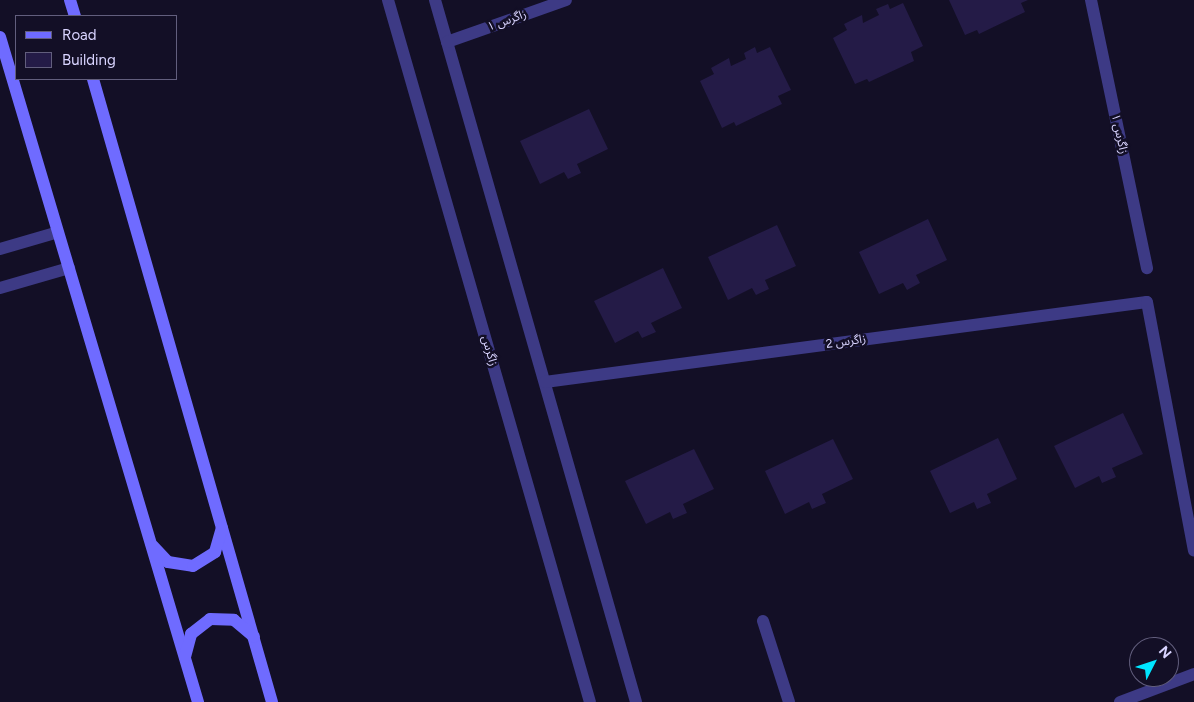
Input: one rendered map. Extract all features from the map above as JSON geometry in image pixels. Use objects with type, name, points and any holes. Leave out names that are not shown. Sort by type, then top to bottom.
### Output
[{"type":"street","points":[[70,0],[75,15]]},
{"type":"street","name":"زاگرس","points":[[388,0],[590,702]]},
{"type":"street","points":[[435,0],[636,702]]},
{"type":"street","name":"زاگرس ۱","points":[[447,42],[566,0]]},
{"type":"street","name":"زاگرس ۱","points":[[1091,0],[1147,268]]},
{"type":"street","points":[[0,37],[198,702]]},
{"type":"street","points":[[93,80],[272,702]]},
{"type":"street","points":[[0,249],[58,232]]},
{"type":"street","points":[[0,288],[69,268]]},
{"type":"street","name":"زاگرس 2","points":[[544,382],[1147,302],[1194,551]]},
{"type":"street","points":[[151,544],[168,562],[193,566],[215,552],[222,528]]},
{"type":"street","points":[[185,658],[190,634],[210,619],[234,620],[254,636]]},
{"type":"street","points":[[763,620],[789,702]]},
{"type":"street","points":[[1120,702],[1194,674]]},
{"type":"building","points":[[949,0],[1028,0],[1021,3],[1025,12],[979,34],[977,30],[965,35]]},
{"type":"building","points":[[903,3],[923,46],[911,52],[914,61],[869,82],[867,79],[855,84],[833,38],[847,30],[844,24],[862,15],[863,23],[879,15],[876,9],[888,4],[890,9]]},
{"type":"building","points":[[755,47],[757,53],[770,47],[791,90],[778,96],[782,104],[736,126],[734,122],[722,128],[700,81],[714,74],[711,68],[729,58],[731,66],[746,59],[744,53]]},
{"type":"building","points":[[589,109],[608,149],[577,164],[581,173],[568,179],[564,172],[540,184],[520,141]]},
{"type":"building","points":[[928,219],[947,260],[916,275],[920,283],[907,290],[903,283],[879,294],[859,252]]},
{"type":"building","points":[[777,225],[796,266],[765,280],[769,289],[756,295],[752,288],[728,300],[708,257]]},
{"type":"building","points":[[663,268],[682,308],[651,323],[656,332],[642,338],[638,331],[615,343],[594,301]]},
{"type":"building","points":[[1123,413],[1143,454],[1112,468],[1116,477],[1102,483],[1099,476],[1075,488],[1054,446]]},
{"type":"building","points":[[998,438],[1017,479],[987,494],[991,503],[977,509],[974,502],[950,513],[930,471]]},
{"type":"building","points":[[833,439],[853,479],[822,494],[826,503],[812,509],[809,502],[785,514],[765,471]]},
{"type":"building","points":[[694,449],[714,489],[683,504],[687,513],[673,519],[670,512],[646,524],[625,481]]}]
